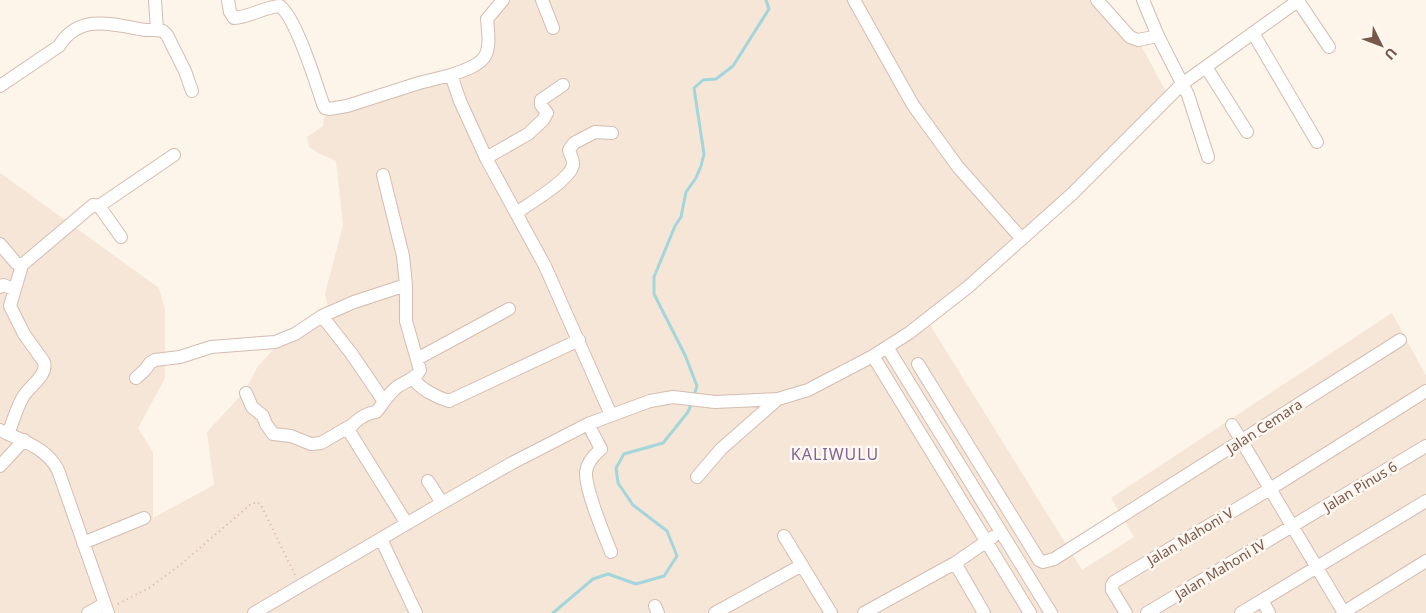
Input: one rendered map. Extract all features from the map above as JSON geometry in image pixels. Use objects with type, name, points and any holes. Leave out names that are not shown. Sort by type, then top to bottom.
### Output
[{"type":"street","points":[[156,0],[157,30]]},
{"type":"street","points":[[228,0],[230,12],[234,18],[271,7],[280,6],[286,11],[297,34],[323,104],[329,109],[347,106],[419,82],[451,75],[475,65],[488,52],[487,19],[503,0]]},
{"type":"street","points":[[542,0],[553,28]]},
{"type":"street","points":[[854,0],[913,105],[958,167],[1022,239]]},
{"type":"street","points":[[1097,0],[1130,37],[1138,40],[1158,36]]},
{"type":"street","points":[[1143,0],[1158,36],[1188,95],[1208,157]]},
{"type":"street","points":[[254,613],[512,463],[588,424],[650,400],[673,397],[715,402],[778,399],[808,390],[873,356],[968,287],[1072,194],[1182,84],[1206,66],[1255,36],[1298,0],[1330,47]]},
{"type":"street","points":[[0,86],[59,46],[65,37],[82,26],[102,22],[142,30],[163,31],[167,35],[185,71],[192,91]]},
{"type":"street","points":[[1255,36],[1317,142]]},
{"type":"street","points":[[1206,66],[1247,132]]},
{"type":"street","points":[[451,75],[460,101],[486,158],[545,266],[612,415]]},
{"type":"street","points":[[486,158],[531,131],[547,113],[541,105],[541,100],[563,84]]},
{"type":"street","points":[[516,213],[544,195],[571,170],[574,162],[569,150],[574,143],[595,132],[612,133]]},
{"type":"street","points":[[88,613],[107,609],[97,576],[83,543],[58,470],[53,461],[35,446],[4,432],[24,396],[44,372],[45,367],[44,362],[24,334],[10,306],[22,265],[93,205],[99,206],[174,155]]},
{"type":"street","points":[[246,393],[252,407],[263,416],[273,434],[291,436],[316,444],[352,425],[369,413],[376,412],[383,400],[398,386],[418,374],[420,370],[406,322],[406,285],[402,256],[383,175]]},
{"type":"street","points":[[99,206],[121,237]]},
{"type":"street","points":[[0,244],[16,263],[22,265]]},
{"type":"street","points":[[0,287],[3,285],[14,289]]},
{"type":"street","points":[[136,378],[145,370],[146,366],[155,360],[180,357],[196,350],[211,347],[275,342],[295,334],[322,316],[354,302],[406,285]]},
{"type":"street","points":[[417,359],[509,309]]},
{"type":"street","points":[[322,316],[351,353],[383,400]]},
{"type":"street","points":[[413,378],[416,383],[428,392],[449,401],[579,340]]},
{"type":"street","name":"Jalan Cemara","points":[[1016,522],[1039,560],[1042,562],[1054,559],[1400,340]]},
{"type":"street","points":[[887,347],[1051,613]]},
{"type":"street","points":[[873,356],[1030,613]]},
{"type":"street","points":[[868,612],[955,563],[1016,522],[918,364]]},
{"type":"street","points":[[914,391],[929,383]]},
{"type":"street","name":"Jalan Mahoni V","points":[[1123,612],[1112,590],[1114,582],[1270,489],[1426,391]]},
{"type":"street","points":[[697,476],[721,449],[778,399]]},
{"type":"street","points":[[588,424],[601,450],[592,457],[586,472],[589,487],[611,552]]},
{"type":"street","points":[[352,425],[349,431],[354,442],[407,524]]},
{"type":"street","points":[[1232,425],[1344,612],[1426,562]]},
{"type":"street","points":[[943,438],[958,429]]},
{"type":"street","points":[[0,466],[24,440]]},
{"type":"street","name":"Jalan Pinus 6","points":[[1293,526],[1426,446]]},
{"type":"street","points":[[428,481],[442,503]]},
{"type":"street","points":[[1240,613],[1426,501]]},
{"type":"street","points":[[83,543],[144,518]]},
{"type":"street","name":"Jalan Mahoni IV","points":[[1147,613],[1293,526]]},
{"type":"street","points":[[784,536],[802,565],[824,611]]},
{"type":"street","points":[[380,539],[416,613]]},
{"type":"street","points":[[955,563],[984,613]]},
{"type":"street","points":[[716,613],[802,565]]},
{"type":"street","points":[[1262,600],[1269,613]]},
{"type":"path","points":[[107,609],[149,588],[179,566],[251,504],[257,502],[261,505],[300,585]]},
{"type":"shaded area","points":[[506,0],[1100,0],[1142,47],[1172,103],[927,320],[1082,570],[1134,537],[1111,498],[1392,313],[1426,376],[1426,613],[0,613],[0,173],[159,288],[165,310],[165,378],[138,428],[153,452],[153,518],[214,485],[207,432],[245,391],[258,366],[275,348],[330,315],[325,294],[343,225],[336,161],[309,147],[307,137],[323,126],[325,112],[490,55],[493,15]]},
{"type":"waterway","points":[[694,396],[697,386],[685,355],[654,294],[654,277],[675,226],[681,217],[686,192],[696,178],[704,154],[694,88],[703,80],[716,79],[733,66],[769,9],[766,0]]},
{"type":"waterway","points":[[553,613],[593,579],[608,574],[636,584],[664,576],[677,556],[667,531],[633,505],[618,483],[616,468],[624,454],[663,443],[688,412],[692,402]]},
{"type":"district","name":"KALIWULU","points":[[835,454]]}]
